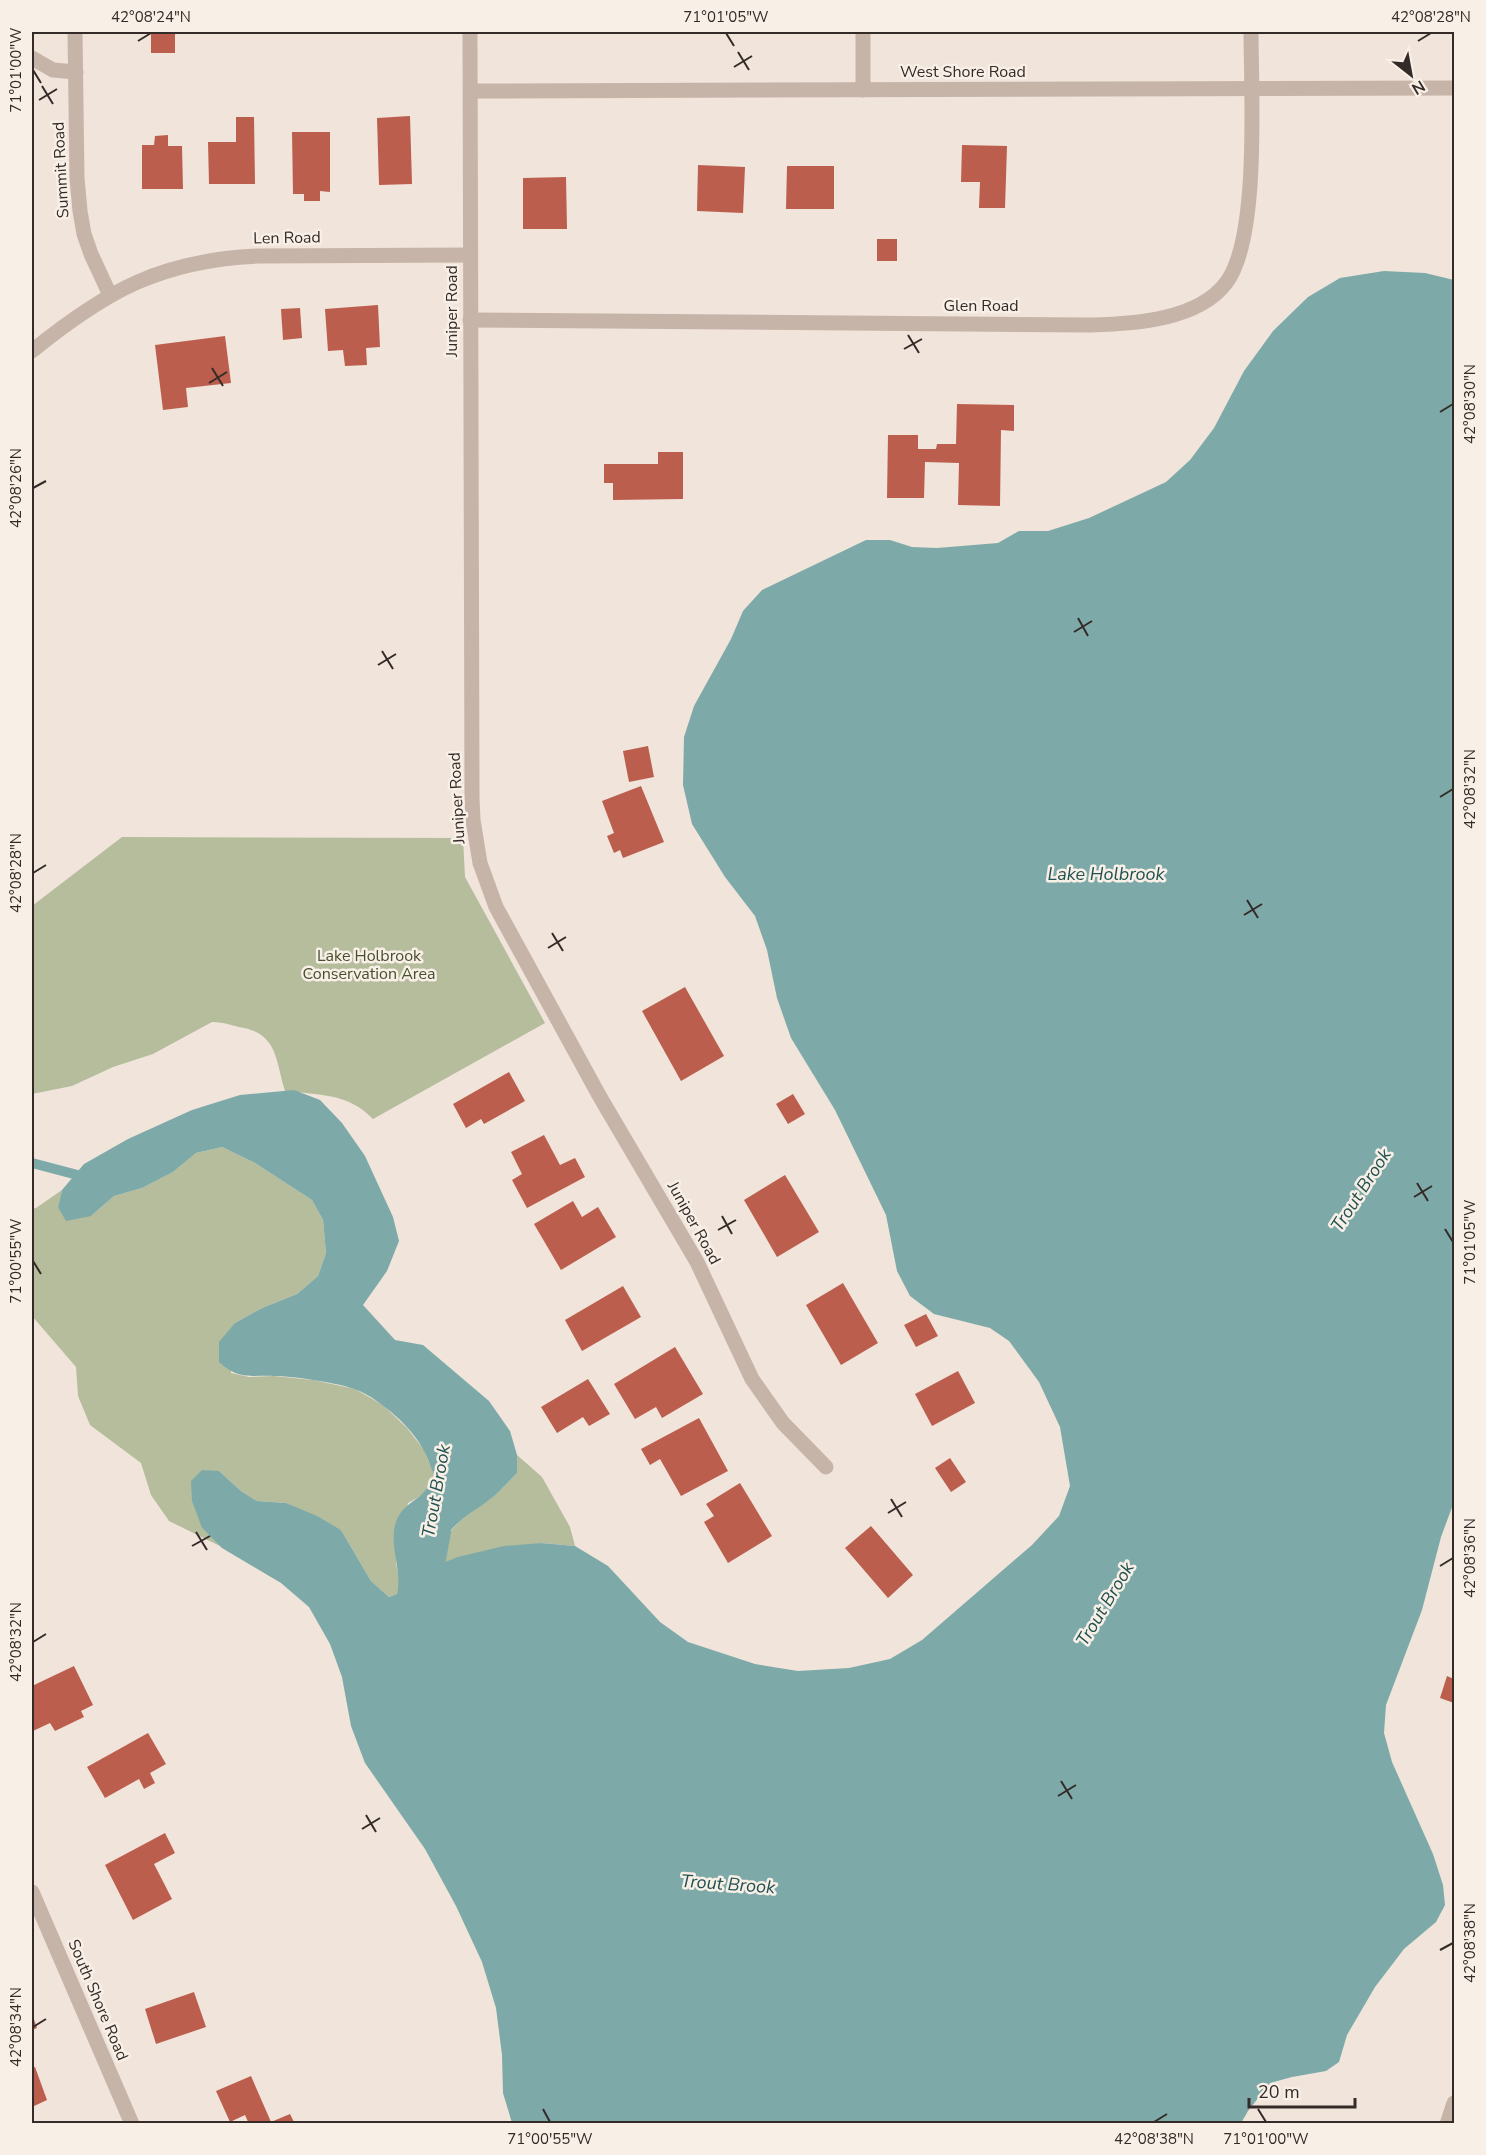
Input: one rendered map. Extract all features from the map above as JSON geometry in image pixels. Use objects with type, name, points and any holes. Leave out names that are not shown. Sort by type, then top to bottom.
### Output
[{"type":"street","name":"Summit Road","points":[[75,32],[77,178],[80,211],[84,234],[91,254],[110,295]]},
{"type":"street","name":"Juniper Road","points":[[470,32],[472,798],[476,842],[486,884],[496,907],[600,1097],[697,1262],[752,1379],[783,1424],[826,1467]]},
{"type":"street","points":[[863,32],[863,90]]},
{"type":"street","name":"Glen Road","points":[[470,320],[1091,325],[1130,324],[1173,316],[1213,296],[1226,283],[1235,268],[1247,216],[1251,156],[1251,32]]},
{"type":"street","points":[[32,58],[52,70],[76,72]]},
{"type":"street","name":"West Shore Road","points":[[471,91],[1455,88]]},
{"type":"street","name":"Len Road","points":[[110,295],[162,272],[212,260],[259,256],[470,255]]},
{"type":"street","points":[[32,351],[110,295]]},
{"type":"street","name":"South Shore Road","points":[[32,1892],[132,2124]]},
{"type":"street","points":[[1447,2124],[1455,2103]]},
{"type":"green space","name":"Lake Holbrook Conservation Area","points":[[122,837],[463,838],[465,877],[545,1023],[373,1119],[363,1110],[343,1100],[285,1091],[274,1052],[263,1037],[244,1028],[216,1022],[212,1022],[153,1054],[113,1067],[72,1086],[32,1094],[32,906]]},
{"type":"green space","points":[[222,1147],[255,1163],[312,1200],[323,1220],[326,1253],[318,1276],[297,1294],[262,1308],[235,1323],[231,1373],[249,1377],[274,1376],[313,1380],[355,1389],[383,1405],[407,1428],[424,1450],[435,1477],[422,1495],[408,1503],[396,1563],[400,1583],[397,1594],[389,1597],[371,1581],[341,1530],[286,1503],[257,1501],[241,1491],[219,1471],[202,1528],[222,1547],[169,1521],[151,1495],[141,1463],[90,1425],[78,1396],[76,1367],[32,1316],[32,1209],[62,1190],[58,1207],[91,1216],[114,1196],[142,1188],[173,1172],[196,1153]]},
{"type":"green space","points":[[517,1455],[542,1477],[570,1527],[575,1546],[541,1543],[440,1564],[442,1550],[451,1531],[517,1473]]},
{"type":"water","name":"Lake Holbrook","points":[[1384,271],[1425,273],[1454,280],[1454,1502],[1441,1537],[1422,1610],[1386,1705],[1384,1733],[1392,1762],[1433,1854],[1443,1885],[1445,1905],[1436,1922],[1404,1949],[1375,1987],[1347,2035],[1339,2062],[1326,2071],[1270,2083],[1241,2123],[512,2123],[503,2093],[502,2055],[496,2008],[482,1962],[456,1906],[425,1849],[365,1763],[351,1726],[342,1677],[330,1644],[309,1607],[281,1583],[222,1548],[202,1528],[192,1501],[191,1481],[202,1470],[219,1471],[241,1491],[257,1501],[286,1503],[317,1516],[341,1530],[371,1581],[389,1597],[397,1594],[398,1575],[394,1528],[399,1515],[422,1494],[435,1477],[419,1442],[386,1408],[357,1390],[282,1376],[239,1374],[219,1362],[219,1342],[235,1323],[262,1308],[297,1294],[318,1276],[326,1253],[323,1220],[312,1200],[255,1163],[222,1147],[196,1153],[173,1172],[142,1188],[114,1196],[91,1216],[66,1221],[58,1207],[62,1190],[84,1164],[128,1139],[192,1110],[240,1095],[294,1090],[320,1100],[342,1123],[365,1156],[393,1217],[399,1241],[387,1271],[363,1305],[395,1340],[423,1345],[489,1401],[510,1431],[517,1455],[517,1473],[494,1496],[451,1531],[445,1540],[440,1564],[458,1557],[504,1546],[541,1543],[575,1546],[608,1566],[660,1622],[688,1642],[755,1664],[798,1671],[849,1668],[890,1659],[922,1640],[1032,1545],[1059,1516],[1070,1486],[1060,1427],[1039,1382],[1009,1341],[990,1328],[934,1314],[910,1296],[897,1271],[886,1215],[835,1110],[791,1038],[777,998],[767,950],[755,916],[725,877],[692,824],[683,785],[684,737],[694,706],[731,639],[743,611],[762,590],[866,540],[890,540],[912,547],[937,548],[998,543],[1019,531],[1048,531],[1089,518],[1166,482],[1190,460],[1214,428],[1244,371],[1273,331],[1308,297],[1340,278]]},
{"type":"building","points":[[151,32],[175,32],[175,53],[151,53]]},
{"type":"building","points":[[410,116],[412,184],[379,185],[377,118]]},
{"type":"building","points":[[236,117],[254,117],[255,184],[209,184],[208,142],[236,142]]},
{"type":"building","points":[[292,132],[330,132],[330,192],[320,191],[320,201],[304,201],[304,194],[293,194]]},
{"type":"building","points":[[168,135],[168,146],[182,146],[183,189],[142,189],[142,145],[154,145],[155,136]]},
{"type":"building","points":[[962,145],[1007,146],[1005,208],[979,208],[980,182],[961,182]]},
{"type":"building","points":[[698,165],[745,167],[743,213],[697,211]]},
{"type":"building","points":[[787,166],[834,166],[834,209],[786,209]]},
{"type":"building","points":[[566,177],[567,229],[523,229],[523,178]]},
{"type":"building","points":[[877,239],[897,239],[897,261],[877,261]]},
{"type":"building","points":[[378,305],[380,347],[366,348],[367,365],[345,366],[343,350],[328,351],[325,309]]},
{"type":"building","points":[[300,308],[302,338],[283,340],[281,309]]},
{"type":"building","points":[[225,336],[231,383],[186,388],[188,407],[163,410],[155,345]]},
{"type":"building","points":[[957,404],[1014,405],[1014,431],[1001,430],[1000,506],[958,505],[959,463],[925,462],[924,498],[887,498],[888,435],[918,435],[918,449],[936,449],[937,444],[956,444]]},
{"type":"building","points":[[658,452],[683,452],[683,499],[613,500],[613,483],[604,483],[604,464],[658,464]]},
{"type":"building","points":[[648,746],[654,777],[629,782],[623,751]]},
{"type":"building","points":[[641,786],[664,842],[623,858],[620,850],[614,853],[607,836],[614,833],[602,801]]},
{"type":"building","points":[[685,987],[724,1056],[681,1081],[642,1011]]},
{"type":"building","points":[[509,1072],[525,1101],[484,1124],[481,1119],[466,1128],[453,1104]]},
{"type":"building","points":[[793,1094],[805,1114],[788,1124],[776,1104]]},
{"type":"building","points":[[544,1135],[560,1165],[575,1158],[585,1177],[527,1208],[512,1180],[522,1174],[511,1152]]},
{"type":"building","points":[[785,1175],[819,1232],[777,1257],[744,1200]]},
{"type":"building","points":[[573,1201],[582,1217],[598,1207],[616,1237],[561,1270],[534,1224]]},
{"type":"building","points":[[843,1283],[878,1343],[841,1365],[806,1305]]},
{"type":"building","points":[[623,1286],[641,1317],[582,1351],[565,1320]]},
{"type":"building","points":[[926,1314],[938,1336],[916,1347],[904,1325]]},
{"type":"building","points":[[675,1347],[703,1394],[662,1418],[656,1407],[635,1419],[614,1384]]},
{"type":"building","points":[[958,1371],[975,1403],[932,1426],[915,1394]]},
{"type":"building","points":[[588,1379],[610,1414],[589,1426],[583,1417],[557,1433],[541,1407]]},
{"type":"building","points":[[699,1418],[728,1471],[681,1496],[660,1459],[650,1465],[641,1449]]},
{"type":"building","points":[[950,1458],[966,1482],[951,1492],[935,1468]]},
{"type":"building","points":[[740,1483],[772,1536],[728,1563],[704,1522],[714,1516],[706,1504]]},
{"type":"building","points":[[871,1526],[913,1575],[888,1598],[845,1548]]},
{"type":"building","points":[[74,1666],[93,1705],[81,1711],[84,1717],[55,1731],[50,1723],[33,1731],[32,1686]]},
{"type":"building","points":[[1447,1676],[1454,1679],[1454,1703],[1440,1698]]},
{"type":"building","points":[[148,1733],[166,1764],[150,1773],[155,1783],[144,1789],[139,1779],[105,1798],[87,1767]]},
{"type":"building","points":[[165,1833],[175,1853],[154,1864],[172,1899],[133,1920],[105,1865]]},
{"type":"building","points":[[194,1992],[206,2027],[156,2044],[145,2009]]},
{"type":"building","points":[[32,2014],[37,2028],[32,2030]]},
{"type":"building","points":[[35,2067],[47,2100],[32,2107],[32,2068]]},
{"type":"building","points":[[251,2076],[271,2122],[290,2114],[295,2124],[249,2124],[245,2115],[230,2122],[216,2091]]},
{"type":"waterway","name":"Trout Brook","points":[[32,1163],[89,1178]]},
{"type":"waterway","name":"Trout Brook","points":[[438,1576],[446,1532]]}]
